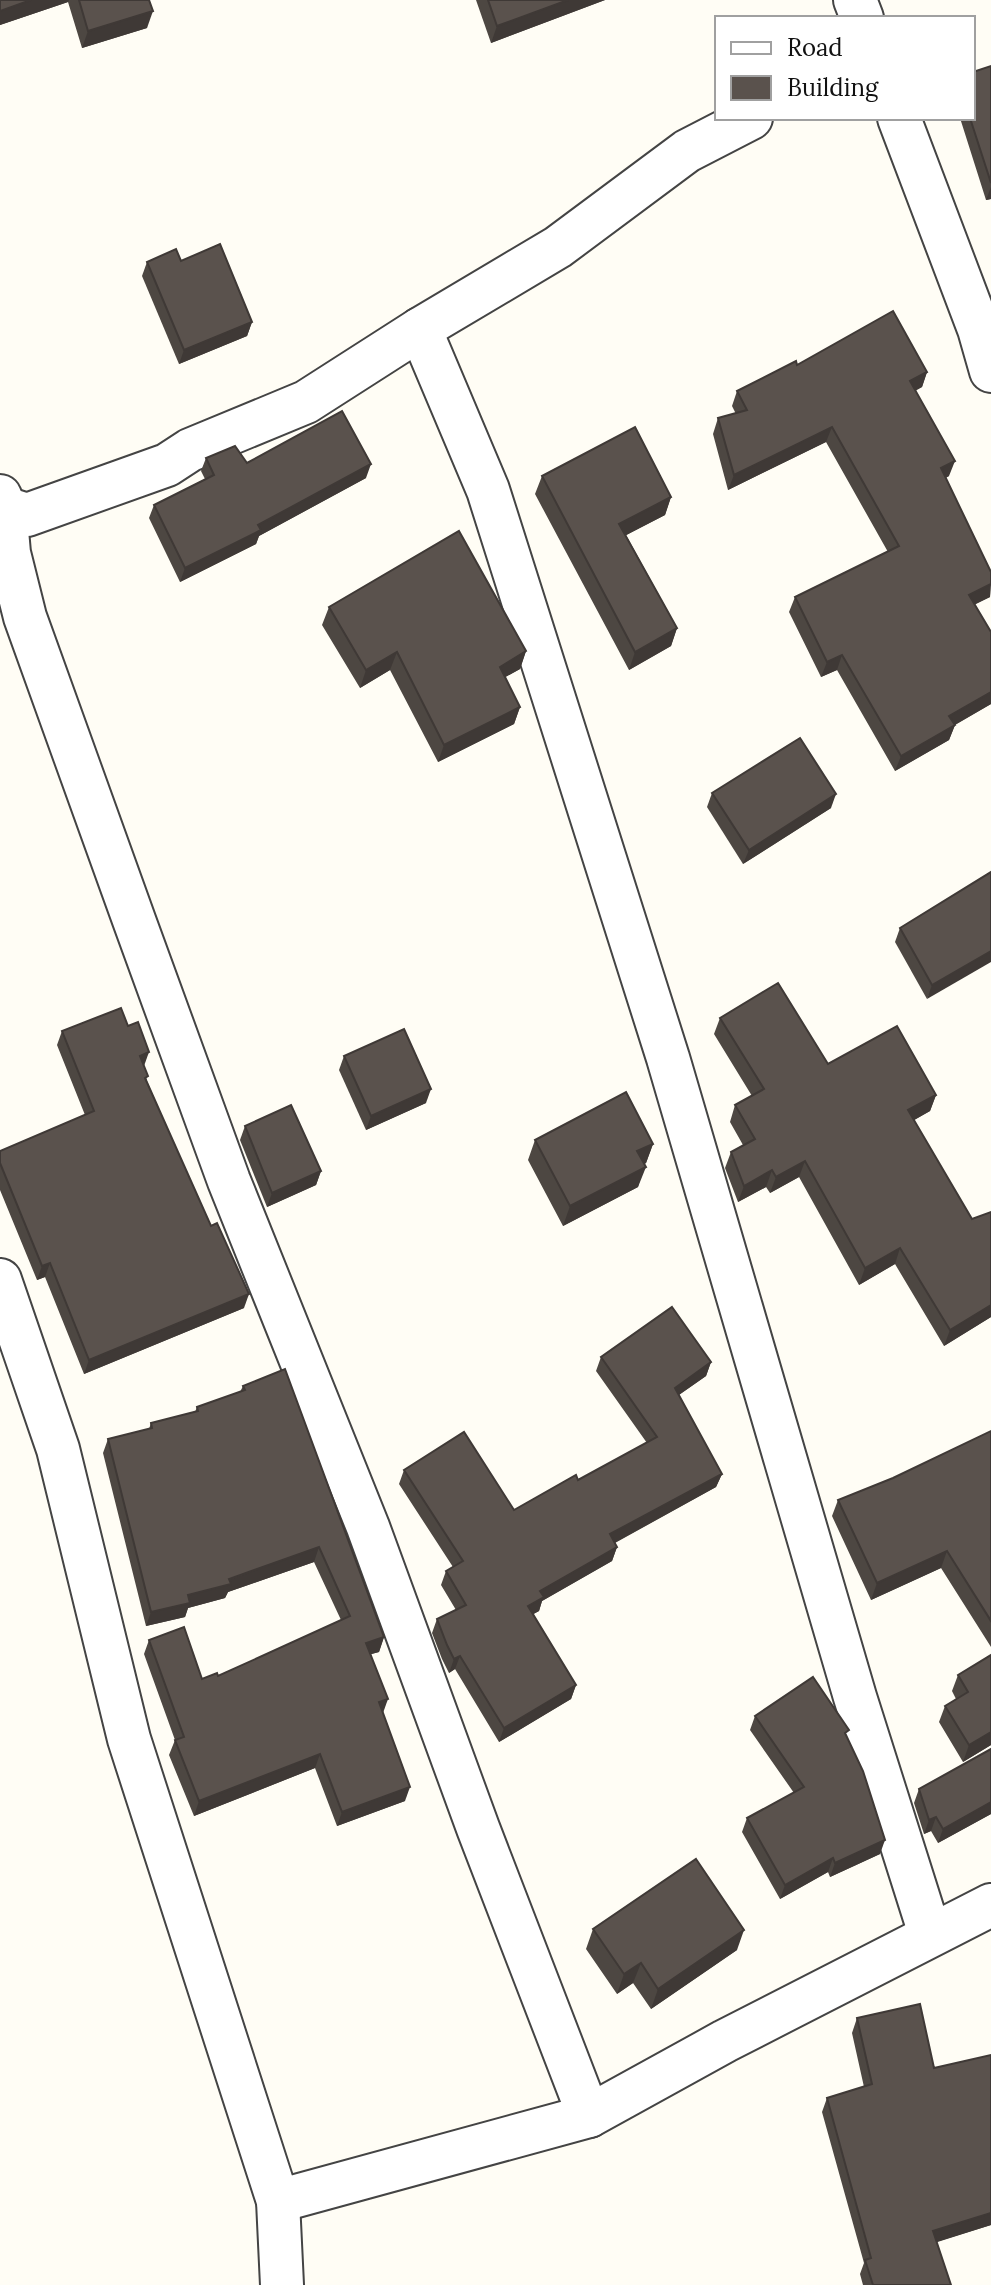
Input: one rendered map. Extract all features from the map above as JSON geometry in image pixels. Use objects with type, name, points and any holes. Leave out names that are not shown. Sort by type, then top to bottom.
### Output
[{"type":"street","points":[[3,502],[27,515],[167,465],[190,450],[306,402],[420,329],[558,247],[687,151],[747,120]]},
{"type":"street","points":[[900,120],[979,329],[991,371]]},
{"type":"street","points":[[420,329],[475,453],[493,505],[668,1058],[855,1697],[930,1934]]},
{"type":"street","points":[[3,502],[9,553],[25,617],[139,935],[229,1181],[368,1527],[478,1828],[589,2116]]},
{"type":"street","points":[[0,1280],[58,1449],[129,1739],[278,2201],[282,2285]]},
{"type":"street","points":[[278,2201],[589,2116],[930,1934],[991,1905]]},
{"type":"building","points":[[0,0],[31,0],[0,11]]},
{"type":"building","points":[[79,0],[149,0],[153,11],[88,31]]},
{"type":"building","points":[[488,0],[568,0],[497,26]]},
{"type":"building","points":[[991,66],[991,183],[971,120],[975,120],[975,71]]},
{"type":"building","points":[[220,244],[252,322],[184,350],[147,262],[176,249],[181,261]]},
{"type":"building","points":[[893,311],[927,372],[910,381],[955,461],[941,468],[991,572],[991,584],[969,595],[991,632],[991,692],[949,716],[955,725],[901,756],[842,655],[827,662],[795,597],[899,546],[832,427],[734,475],[718,418],[747,410],[737,391],[796,361],[797,365]]},
{"type":"building","points":[[342,411],[371,464],[258,525],[261,530],[185,568],[154,505],[214,475],[206,458],[235,446],[247,463]]},
{"type":"building","points":[[635,427],[671,497],[619,524],[677,628],[635,652],[542,476]]},
{"type":"building","points":[[459,531],[526,651],[500,667],[520,707],[444,745],[397,652],[366,670],[329,607]]},
{"type":"building","points":[[800,738],[836,794],[749,850],[712,793]]},
{"type":"building","points":[[991,872],[991,951],[932,985],[900,928]]},
{"type":"building","points":[[778,983],[828,1064],[897,1026],[936,1095],[908,1110],[972,1219],[991,1212],[991,1305],[950,1330],[900,1248],[865,1268],[805,1161],[776,1177],[772,1170],[744,1186],[731,1152],[755,1139],[735,1105],[764,1089],[720,1018]]},
{"type":"building","points":[[121,1008],[128,1026],[138,1022],[149,1052],[140,1056],[148,1076],[145,1078],[211,1226],[217,1223],[249,1294],[89,1360],[50,1263],[42,1266],[0,1163],[0,1151],[94,1111],[62,1031]]},
{"type":"building","points":[[404,1029],[431,1089],[371,1116],[344,1056]]},
{"type":"building","points":[[626,1092],[653,1144],[637,1151],[646,1167],[570,1206],[535,1140]]},
{"type":"building","points":[[291,1105],[321,1171],[272,1193],[245,1126]]},
{"type":"building","points":[[672,1307],[711,1362],[675,1388],[722,1474],[610,1534],[617,1547],[540,1591],[544,1597],[528,1606],[576,1685],[504,1728],[460,1656],[454,1659],[447,1645],[437,1619],[466,1605],[446,1571],[463,1561],[404,1470],[464,1432],[514,1510],[576,1475],[578,1480],[657,1437],[601,1357]]},
{"type":"building","points":[[285,1369],[384,1637],[366,1643],[388,1699],[379,1702],[410,1787],[342,1812],[320,1754],[199,1801],[175,1740],[184,1737],[149,1640],[184,1627],[202,1679],[217,1673],[218,1676],[350,1616],[319,1547],[229,1579],[231,1584],[188,1595],[190,1603],[151,1612],[108,1439],[152,1428],[151,1423],[198,1411],[197,1407],[245,1390],[243,1386]]},
{"type":"building","points":[[991,1431],[991,1621],[947,1551],[877,1583],[838,1500],[893,1478]]},
{"type":"building","points":[[991,1655],[991,1732],[969,1745],[945,1706],[968,1692],[958,1675]]},
{"type":"building","points":[[813,1677],[849,1730],[845,1733],[863,1771],[885,1840],[835,1863],[833,1858],[785,1885],[747,1818],[804,1787],[755,1716]]},
{"type":"building","points":[[991,1749],[991,1802],[943,1829],[936,1817],[929,1820],[919,1789]]},
{"type":"building","points":[[696,1859],[744,1930],[658,1989],[641,1963],[624,1974],[593,1929]]},
{"type":"building","points":[[920,2004],[934,2068],[991,2055],[991,2213],[933,2231],[951,2285],[873,2285],[865,2260],[871,2258],[827,2098],[872,2084],[857,2018]]}]
